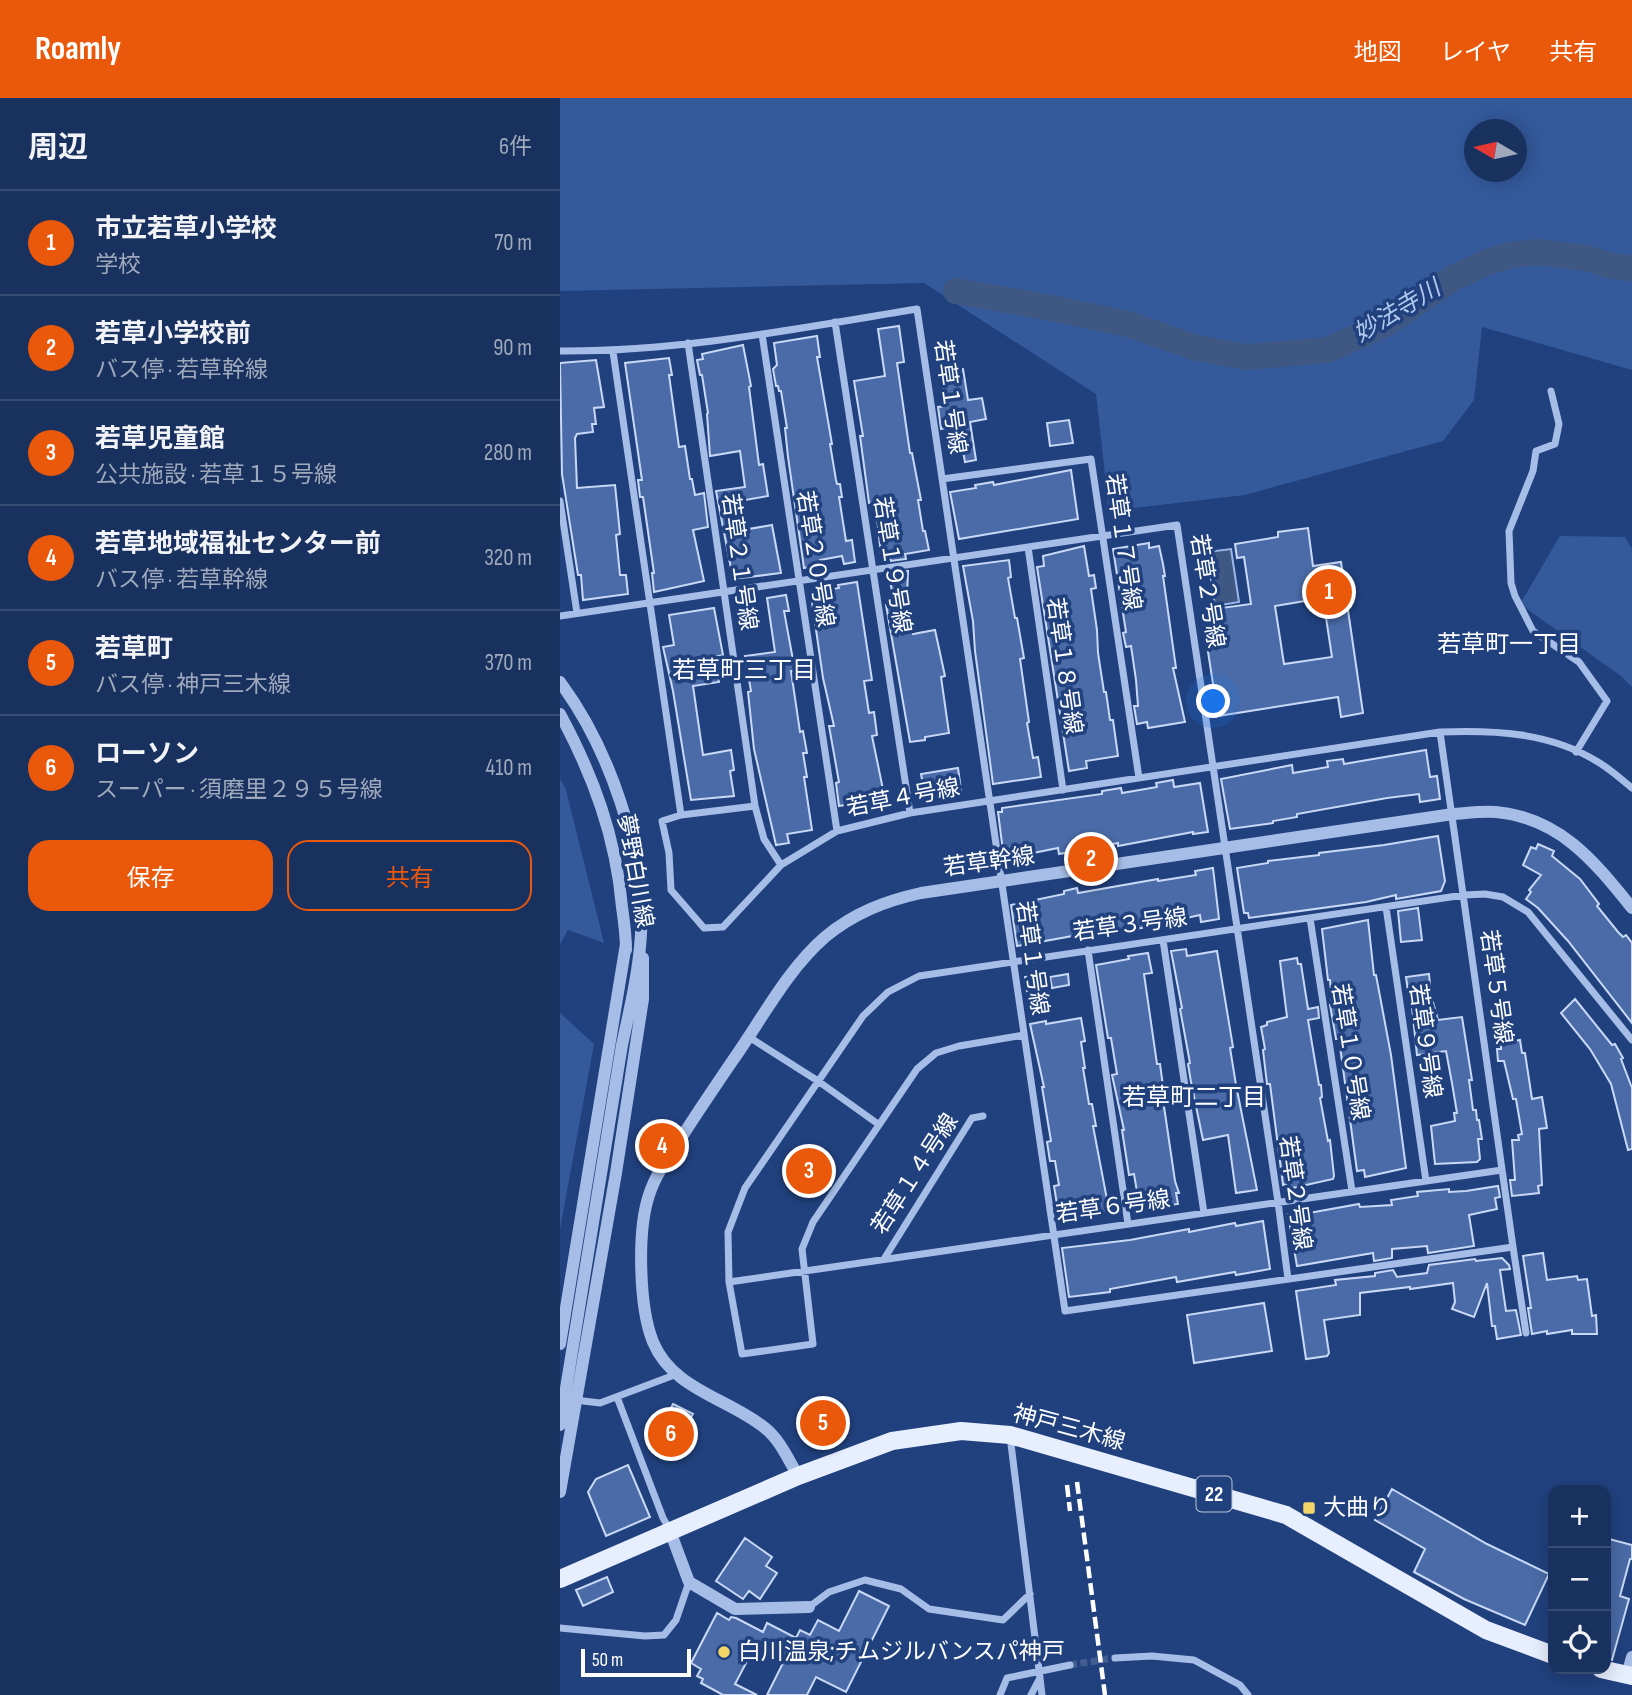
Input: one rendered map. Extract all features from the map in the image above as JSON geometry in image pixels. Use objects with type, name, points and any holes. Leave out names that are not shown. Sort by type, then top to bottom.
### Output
[{"type":"main road","name":"神戸三木線","points":[[560,1580],[798,1476],[892,1441],[961,1431],[1010,1435],[1286,1515],[1486,1630],[1548,1653]]},
{"type":"main road","points":[[1611,1669],[1631,1670]]},
{"type":"street","name":"若草１号線","points":[[560,351],[613,352],[762,334],[917,309],[1065,1311],[1513,1247]]},
{"type":"street","name":"若草１９号線","points":[[835,322],[910,813]]},
{"type":"street","name":"若草２０号線","points":[[762,334],[837,831]]},
{"type":"street","name":"若草２１号線","points":[[688,343],[755,806],[764,839],[780,865]]},
{"type":"street","points":[[613,352],[681,815],[755,806]]},
{"type":"street","points":[[1551,391],[1559,424],[1555,444],[1536,451],[1533,471],[1509,531],[1511,583],[1532,631],[1579,662],[1607,701],[1576,752]]},
{"type":"street","name":"若草１７号線","points":[[942,479],[1091,459],[1139,778]]},
{"type":"street","points":[[560,501],[578,613]]},
{"type":"street","name":"若草２号線","points":[[560,616],[1177,525],[1288,1279]]},
{"type":"street","name":"若草１８号線","points":[[1028,547],[1063,790]]},
{"type":"street","name":"夢野白川線","points":[[560,682],[595,742],[620,802],[635,864],[641,934],[634,991],[622,1045],[560,1425]]},
{"type":"street","name":"夢野白川線","points":[[560,714],[589,770],[607,822],[621,887],[626,944],[622,1045]]},
{"type":"street","name":"若草４号線","points":[[681,815],[662,821],[669,853],[671,890],[704,928],[723,927],[780,865],[837,831],[910,813],[1440,732],[1493,731],[1544,738],[1597,761],[1632,788]]},
{"type":"street","name":"若草５号線","points":[[1440,732],[1513,1247]]},
{"type":"street","name":"若草幹線","points":[[798,1476],[780,1444],[767,1429],[701,1391],[677,1374],[659,1353],[646,1320],[643,1293],[643,1222],[648,1197],[657,1174],[794,970],[810,952],[850,919],[882,902],[899,898],[1453,814],[1495,812],[1526,818],[1572,841],[1589,856],[1632,908]]},
{"type":"street","name":"若草３号線","points":[[803,1271],[813,1344],[742,1354],[729,1282],[728,1232],[745,1188],[863,1016],[888,992],[919,976],[1485,894],[1503,897],[1528,912],[1632,1040]]},
{"type":"street","name":"若草９号線","points":[[1386,907],[1426,1181]]},
{"type":"street","name":"若草１０号線","points":[[1310,918],[1352,1191]]},
{"type":"street","points":[[560,1492],[585,1359],[643,999],[641,934]]},
{"type":"street","points":[[1163,940],[1204,1213]]},
{"type":"street","points":[[560,1344],[626,944]]},
{"type":"street","points":[[1088,950],[1128,1224]]},
{"type":"street","points":[[803,1271],[802,1249],[813,1222],[917,1069],[936,1053],[958,1046],[1024,1035]]},
{"type":"street","points":[[749,1037],[818,1081],[878,1124]]},
{"type":"street","name":"若草１４号線","points":[[884,1259],[972,1118],[983,1116]]},
{"type":"street","name":"若草６号線","points":[[729,1282],[1502,1170]]},
{"type":"street","points":[[1513,1247],[1526,1333]]},
{"type":"street","points":[[560,1398],[600,1403],[677,1374]]},
{"type":"street","points":[[617,1397],[689,1582],[735,1609],[809,1607],[829,1592],[865,1580],[901,1589],[929,1609],[1003,1620],[1030,1594]]},
{"type":"street","points":[[1010,1435],[1042,1695]]},
{"type":"street","points":[[560,1628],[645,1636],[664,1635],[676,1620],[689,1582]]},
{"type":"street","points":[[1115,1658],[1152,1656],[1194,1660],[1240,1685],[1248,1695]]},
{"type":"street","points":[[1000,1695],[1007,1678],[1070,1665]]},
{"type":"street","points":[[1031,1695],[1040,1678]]},
{"type":"shaded area","points":[[560,98],[1632,98],[1632,370],[1482,327],[1474,400],[1443,441],[1244,495],[1109,511],[1096,394],[924,283],[560,291]]},
{"type":"shaded area","points":[[1560,536],[1625,537],[1632,549],[1632,687],[1621,676],[1520,604]]},
{"type":"shaded area","points":[[1231,549],[1239,602],[1215,606],[1207,552]]},
{"type":"shaded area","points":[[560,779],[566,790],[604,943],[568,930],[560,944]]},
{"type":"shaded area","points":[[560,1013],[594,1044],[560,1229]]},
{"type":"building","points":[[899,326],[904,362],[897,363],[910,453],[921,500],[918,500],[923,531],[929,550],[905,554],[906,559],[891,561],[889,554],[881,555],[876,509],[873,510],[872,502],[869,503],[860,436],[863,436],[854,381],[885,376],[878,329]]},
{"type":"building","points":[[817,336],[820,357],[817,357],[836,480],[837,484],[840,484],[842,497],[839,497],[846,541],[852,540],[855,562],[844,564],[842,556],[820,560],[821,565],[804,568],[788,457],[787,428],[781,391],[776,386],[773,369],[777,365],[774,343]]},
{"type":"building","points":[[743,345],[751,386],[759,465],[763,464],[768,496],[739,501],[743,530],[772,525],[781,573],[733,579],[716,491],[745,487],[740,451],[710,456],[708,413],[697,360],[703,359],[702,354]]},
{"type":"building","points":[[669,358],[679,447],[685,446],[695,495],[704,493],[708,527],[693,530],[704,581],[654,592],[654,573],[643,497],[640,497],[638,480],[642,480],[625,363]]},
{"type":"building","points":[[596,360],[604,407],[594,408],[596,424],[592,424],[593,432],[577,434],[575,438],[577,488],[615,485],[620,534],[616,535],[620,575],[626,575],[628,594],[583,600],[581,575],[578,575],[562,474],[560,363]]},
{"type":"building","points":[[963,369],[968,400],[982,398],[986,419],[970,422],[976,460],[965,462],[963,451],[954,452],[950,427],[941,429],[938,407],[947,406],[941,372]]},
{"type":"building","points":[[1069,420],[1073,443],[1050,446],[1047,423]]},
{"type":"building","points":[[1071,470],[1078,519],[959,539],[950,492],[976,488],[975,485],[993,482],[994,485]]},
{"type":"building","points":[[1308,528],[1313,566],[1341,562],[1363,713],[1341,717],[1338,697],[1218,716],[1204,626],[1215,625],[1214,609],[1251,604],[1244,557],[1237,558],[1235,544],[1278,537],[1278,532]],"holes":[[[1323,598],[1332,657],[1284,664],[1275,606]]]},
{"type":"building","points":[[1149,543],[1149,548],[1159,546],[1163,564],[1176,668],[1173,668],[1185,722],[1148,728],[1147,722],[1137,724],[1134,706],[1138,706],[1136,680],[1131,646],[1126,647],[1123,633],[1126,632],[1113,549]]},
{"type":"building","points":[[1084,546],[1089,576],[1094,575],[1096,588],[1091,589],[1098,653],[1118,756],[1086,761],[1087,768],[1069,771],[1037,567],[1044,566],[1043,556]]},
{"type":"building","points":[[1009,560],[1011,577],[1008,578],[1024,658],[1020,659],[1027,723],[1033,758],[1038,757],[1041,777],[993,784],[973,621],[963,566]]},
{"type":"building","points":[[908,571],[907,599],[913,634],[935,630],[945,676],[941,677],[949,733],[910,742],[886,605],[894,604],[890,580],[893,579],[892,573]]},
{"type":"building","points":[[857,582],[872,680],[864,681],[869,713],[874,712],[877,735],[872,736],[886,804],[869,807],[868,801],[839,806],[836,783],[839,782],[829,726],[834,726],[823,678],[811,595],[839,588],[838,585]]},
{"type":"building","points":[[786,595],[789,611],[784,611],[795,671],[791,671],[800,732],[803,731],[807,753],[803,753],[807,777],[804,777],[812,830],[787,834],[789,843],[776,845],[754,749],[748,692],[751,691],[745,656],[775,652],[767,598]]},
{"type":"building","points":[[714,608],[723,655],[715,657],[719,682],[693,686],[703,755],[731,750],[734,770],[730,771],[734,796],[691,800],[663,647],[674,645],[669,615]]},
{"type":"building","points":[[1426,750],[1430,777],[1437,776],[1440,799],[1420,802],[1419,794],[1387,798],[1297,814],[1297,817],[1273,823],[1230,829],[1221,779],[1292,765],[1293,773],[1328,767],[1327,761],[1343,759],[1344,764]]},
{"type":"building","points":[[958,768],[961,790],[925,796],[921,774]]},
{"type":"building","points":[[1173,780],[1174,787],[1200,783],[1208,832],[1193,832],[1118,846],[1118,843],[1059,854],[1058,848],[1004,859],[998,812],[1002,812],[1002,808],[1102,794],[1102,791],[1121,788],[1122,793],[1157,787],[1156,783]]},
{"type":"building","points":[[1438,836],[1445,881],[1441,891],[1396,899],[1396,895],[1366,902],[1249,918],[1248,913],[1244,913],[1237,868]]},
{"type":"building","points":[[1538,844],[1554,851],[1552,856],[1580,879],[1618,932],[1623,937],[1626,935],[1632,943],[1632,1023],[1568,941],[1538,908],[1526,899],[1531,892],[1529,890],[1541,875],[1523,865],[1531,847],[1536,849]]},
{"type":"building","points":[[1213,868],[1219,919],[1201,922],[1200,915],[1123,932],[1096,935],[1095,932],[1017,946],[1011,905],[1064,894],[1064,891],[1077,888],[1078,893],[1196,875],[1195,871]]},
{"type":"building","points":[[1418,908],[1422,940],[1401,942],[1398,911]]},
{"type":"building","points":[[1368,920],[1374,975],[1391,1055],[1406,1168],[1365,1177],[1364,1170],[1357,1171],[1339,1039],[1336,1039],[1330,1005],[1330,980],[1322,929]]},
{"type":"building","points":[[1186,949],[1187,956],[1217,951],[1233,1047],[1230,1048],[1236,1085],[1257,1190],[1236,1193],[1228,1135],[1203,1140],[1191,1082],[1180,1009],[1182,1008],[1171,951]]},
{"type":"building","points":[[1148,953],[1152,973],[1144,974],[1179,1193],[1176,1193],[1178,1204],[1140,1209],[1134,1174],[1129,1175],[1124,1130],[1112,1075],[1117,1074],[1096,965]]},
{"type":"building","points":[[1297,958],[1298,964],[1301,964],[1308,1009],[1318,1007],[1319,1018],[1308,1020],[1321,1085],[1320,1098],[1328,1141],[1330,1140],[1334,1176],[1333,1179],[1288,1189],[1287,1184],[1283,1185],[1261,1027],[1267,1025],[1267,1022],[1287,1017],[1280,961]]},
{"type":"building","points":[[1042,974],[1045,988],[1027,991],[1025,977]]},
{"type":"building","points":[[1068,974],[1069,985],[1052,988],[1050,977]]},
{"type":"building","points":[[1429,974],[1438,1020],[1462,1017],[1472,1080],[1469,1080],[1473,1110],[1476,1110],[1482,1139],[1478,1139],[1480,1159],[1477,1162],[1435,1164],[1431,1126],[1455,1121],[1454,1113],[1457,1113],[1446,1051],[1417,1055],[1406,977]]},
{"type":"building","points":[[1575,999],[1612,1045],[1615,1044],[1623,1058],[1621,1059],[1632,1088],[1632,1149],[1628,1150],[1611,1084],[1590,1049],[1561,1013]]},
{"type":"building","points":[[1081,1018],[1085,1041],[1081,1042],[1083,1068],[1089,1104],[1092,1104],[1096,1126],[1093,1126],[1109,1210],[1059,1217],[1054,1186],[1059,1185],[1055,1161],[1050,1161],[1047,1142],[1051,1141],[1044,1087],[1030,1024]]},
{"type":"building","points":[[1520,1040],[1522,1053],[1525,1053],[1532,1099],[1542,1097],[1547,1128],[1539,1129],[1542,1185],[1538,1186],[1539,1193],[1512,1196],[1510,1180],[1515,1180],[1512,1140],[1519,1140],[1518,1135],[1522,1134],[1516,1099],[1513,1099],[1504,1061],[1498,1061],[1497,1049],[1501,1049],[1501,1043]]},
{"type":"building","points":[[1498,1186],[1500,1197],[1495,1198],[1497,1209],[1469,1215],[1474,1246],[1428,1253],[1427,1246],[1392,1249],[1392,1258],[1374,1261],[1373,1253],[1297,1266],[1288,1214],[1359,1204],[1360,1207],[1392,1205],[1391,1200],[1418,1196],[1417,1192],[1449,1189],[1449,1192],[1466,1191]]},
{"type":"building","points":[[1263,1221],[1270,1269],[1177,1282],[1176,1277],[1110,1289],[1110,1292],[1069,1297],[1062,1248]]},
{"type":"building","points":[[1543,1253],[1547,1280],[1577,1276],[1578,1280],[1587,1279],[1592,1316],[1596,1315],[1597,1334],[1572,1334],[1572,1330],[1532,1334],[1523,1256]]},
{"type":"building","points":[[1502,1258],[1510,1269],[1500,1270],[1506,1311],[1516,1310],[1521,1335],[1497,1339],[1495,1326],[1492,1326],[1487,1283],[1474,1317],[1452,1309],[1455,1302],[1453,1283],[1410,1287],[1360,1293],[1360,1315],[1324,1320],[1329,1353],[1327,1356],[1306,1359],[1296,1291],[1336,1285],[1335,1280],[1375,1276],[1375,1273],[1393,1270],[1397,1277],[1427,1273],[1429,1265]]},
{"type":"building","points":[[1264,1303],[1272,1351],[1194,1363],[1187,1315]]},
{"type":"building","points":[[673,1404],[693,1414],[672,1460],[650,1448]]},
{"type":"building","points":[[628,1465],[650,1517],[606,1536],[588,1492],[596,1479]]},
{"type":"building","points":[[1392,1489],[1487,1544],[1548,1574],[1525,1625],[1464,1599],[1414,1572],[1425,1549],[1375,1520]]},
{"type":"building","points":[[745,1538],[772,1557],[766,1566],[777,1573],[760,1599],[749,1591],[743,1599],[716,1581]]},
{"type":"building","points":[[1611,1540],[1632,1545],[1632,1559],[1620,1596],[1629,1599],[1612,1660]]},
{"type":"building","points":[[607,1577],[613,1592],[583,1606],[576,1590]]},
{"type":"building","points":[[859,1591],[889,1606],[846,1692],[816,1677],[807,1695],[767,1695],[784,1661],[755,1646],[735,1684],[757,1695],[723,1695],[701,1683],[703,1679],[697,1676],[701,1669],[691,1663],[717,1613],[729,1620],[731,1617],[736,1618],[763,1632],[767,1623],[796,1638],[800,1630],[810,1635],[818,1620],[839,1631]]},
{"type":"waterway","name":"妙法寺川","points":[[956,291],[1128,324],[1197,348],[1246,357],[1327,350],[1386,324],[1453,278],[1485,263],[1511,255],[1537,252],[1586,258],[1612,266],[1632,268]]},
{"type":"tunnel","points":[[1070,1665],[1115,1658]]},
{"type":"railway","points":[[1077,1482],[1105,1695]]},
{"type":"railway","points":[[1067,1485],[1070,1511]]},
{"type":"place","name":"市立若草小学校","points":[[1329,592]]},
{"type":"place","name":"若草小学校前","points":[[1091,859]]},
{"type":"place","name":"若草地域福祉センター前","points":[[662,1146]]},
{"type":"place","name":"若草児童館","points":[[809,1171]]},
{"type":"place","name":"若草町","points":[[823,1423]]},
{"type":"place","name":"ローソン","points":[[671,1434]]},
{"type":"place","name":"大曲り","points":[[1309,1508]]},
{"type":"place","name":"白川温泉;チムジルバンスパ神戸","points":[[724,1652]]},
{"type":"district","name":"若草町一丁目","points":[[1509,644]]},
{"type":"district","name":"若草町三丁目","points":[[744,670]]},
{"type":"district","name":"若草町二丁目","points":[[1194,1097]]}]
